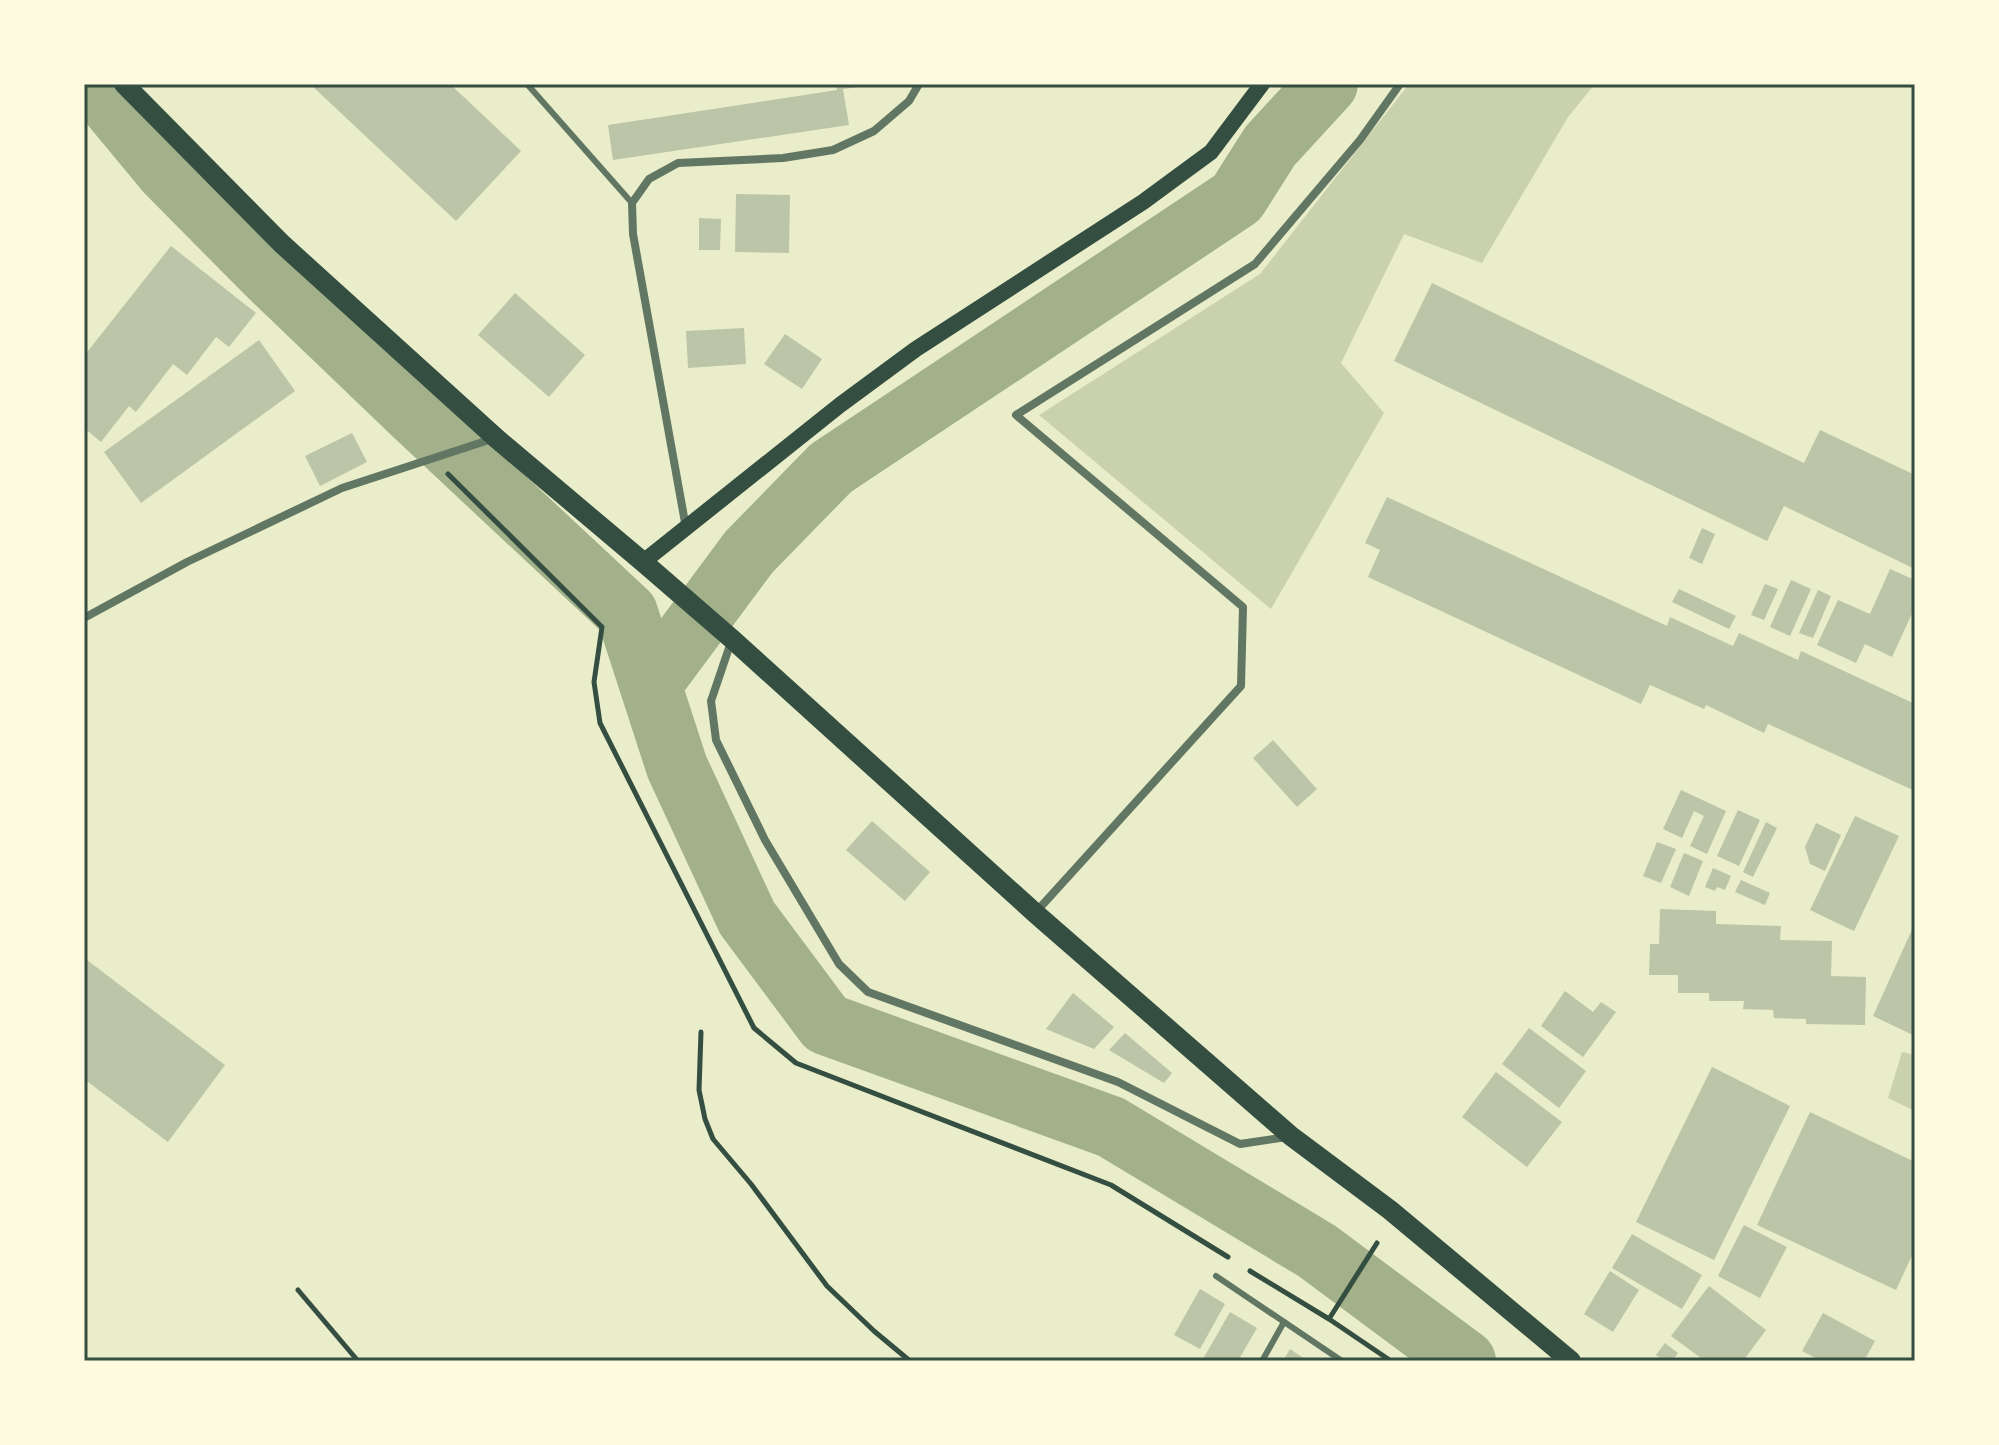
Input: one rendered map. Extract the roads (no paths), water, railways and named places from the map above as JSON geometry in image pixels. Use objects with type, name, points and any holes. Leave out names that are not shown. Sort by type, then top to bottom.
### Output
[{"type":"main road","points":[[124,84],[282,244],[496,438],[675,589],[1035,913],[1291,1136],[1390,1210],[1571,1361]]},
{"type":"main road","points":[[643,562],[840,405],[916,349],[1143,202],[1211,152],[1262,84]]},
{"type":"street","points":[[686,529],[633,234],[632,203],[649,179],[678,163],[783,158],[833,150],[874,131],[909,101],[919,84]]},
{"type":"street","points":[[1035,913],[1241,686],[1243,607],[1016,415],[1255,264],[1360,140],[1400,84]]},
{"type":"street","points":[[84,618],[187,562],[342,488],[496,438]]},
{"type":"street","points":[[729,637],[711,701],[716,740],[765,840],[839,964],[868,992],[1118,1082],[1240,1144],[1291,1136]]},
{"type":"lane","points":[[527,84],[632,203]]},
{"type":"lane","points":[[1216,1276],[1342,1361]]},
{"type":"lane","points":[[1262,1361],[1284,1322]]},
{"type":"waterway","points":[[94,84],[167,172],[267,273],[627,613],[677,767],[747,918],[826,1024],[1111,1127],[1317,1251],[1465,1361]]},
{"type":"waterway","points":[[651,684],[749,552],[831,468],[1237,198],[1270,146],[1327,84]]}]
